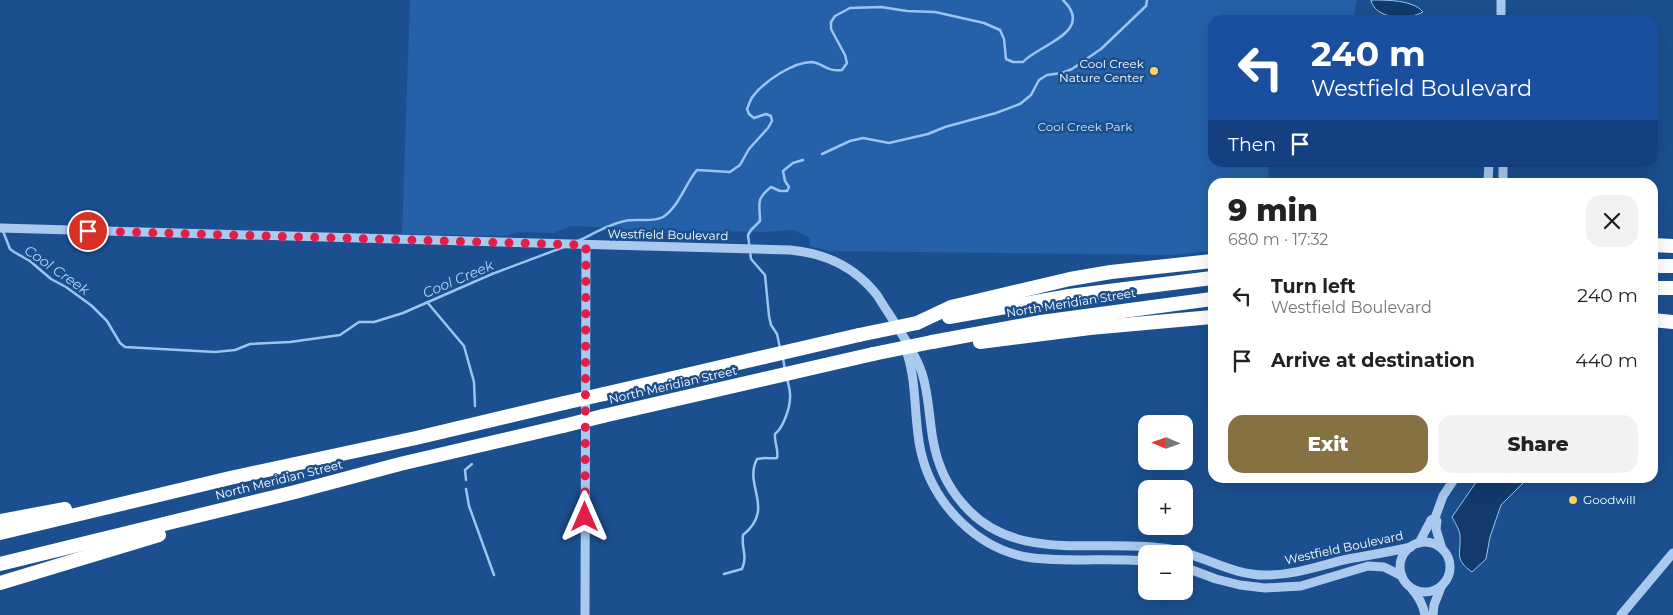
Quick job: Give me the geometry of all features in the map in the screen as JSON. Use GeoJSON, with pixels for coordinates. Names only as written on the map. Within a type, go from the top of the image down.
{"type":"FeatureCollection","features":[{"type":"Feature","properties":{"kind":"highway"},"geometry":{"type":"LineString","coordinates":[[1658,245],[1673,246]]}},
{"type":"Feature","properties":{"kind":"highway"},"geometry":{"type":"LineString","coordinates":[[917,323],[951,307],[1070,279],[1111,272],[1208,261]]}},
{"type":"Feature","properties":{"kind":"highway"},"geometry":{"type":"LineString","coordinates":[[1658,266],[1673,266]]}},
{"type":"Feature","properties":{"kind":"highway","name":"North Meridian Street"},"geometry":{"type":"LineString","coordinates":[[0,533],[230,478],[416,438],[859,335],[1068,296],[1208,278]]}},
{"type":"Feature","properties":{"kind":"highway"},"geometry":{"type":"LineString","coordinates":[[1658,288],[1673,288]]}},
{"type":"Feature","properties":{"kind":"highway","name":"North Meridian Street"},"geometry":{"type":"LineString","coordinates":[[0,564],[295,492],[400,464],[873,354],[1041,322],[1208,301]]}},
{"type":"Feature","properties":{"kind":"highway"},"geometry":{"type":"LineString","coordinates":[[1658,312],[1673,313]]}},
{"type":"Feature","properties":{"kind":"highway"},"geometry":{"type":"LineString","coordinates":[[932,342],[949,344],[967,343],[1090,328],[1208,317]]}},
{"type":"Feature","properties":{"kind":"highway"},"geometry":{"type":"LineString","coordinates":[[1658,321],[1673,322]]}},
{"type":"Feature","properties":{"kind":"highway"},"geometry":{"type":"LineString","coordinates":[[0,521],[230,478]]}},
{"type":"Feature","properties":{"kind":"highway"},"geometry":{"type":"LineString","coordinates":[[0,583],[184,529],[295,492]]}},
{"type":"Feature","properties":{"kind":"street"},"geometry":{"type":"LineString","coordinates":[[1501,15],[1502,0]]}},
{"type":"Feature","properties":{"kind":"street","name":"Westfield Boulevard"},"geometry":{"type":"LineString","coordinates":[[4,228],[756,249],[798,251],[818,255],[838,262],[852,270],[870,286],[916,358],[922,372],[933,440],[939,463],[949,485],[962,504],[977,518],[1006,535],[1019,541],[1041,544],[1170,549],[1232,569],[1266,576],[1303,571],[1348,559],[1415,545]]}},
{"type":"Feature","properties":{"kind":"street"},"geometry":{"type":"LineString","coordinates":[[582,245],[585,615]]}},
{"type":"Feature","properties":{"kind":"street","name":"Westfield Boulevard"},"geometry":{"type":"LineString","coordinates":[[890,316],[907,352],[912,376],[919,445],[923,464],[933,486],[946,506],[964,526],[984,540],[1010,552],[1031,557],[1138,561]]}},
{"type":"Feature","properties":{"kind":"street"},"geometry":{"type":"LineString","coordinates":[[1425,615],[1420,598],[1402,576],[1400,568],[1405,552],[1415,545],[1428,530],[1431,520],[1435,518],[1443,496],[1452,483]]}},
{"type":"Feature","properties":{"kind":"street"},"geometry":{"type":"LineString","coordinates":[[1435,518],[1437,521],[1437,534],[1442,549]]}},
{"type":"Feature","properties":{"kind":"street"},"geometry":{"type":"LineString","coordinates":[[1412,588],[1419,592],[1436,590],[1447,579],[1450,571],[1447,555],[1442,549],[1435,544],[1415,545]]}},
{"type":"Feature","properties":{"kind":"street"},"geometry":{"type":"LineString","coordinates":[[1621,615],[1673,553]]}},
{"type":"Feature","properties":{"kind":"street","name":"Westfield Boulevard"},"geometry":{"type":"LineString","coordinates":[[1193,570],[1240,585],[1265,588],[1301,586],[1368,566],[1384,567],[1402,576]]}},
{"type":"Feature","properties":{"kind":"street"},"geometry":{"type":"LineString","coordinates":[[1433,615],[1434,605],[1442,585]]}},
{"type":"Feature","properties":{"kind":"green space","name":"Cool Creek Park"},"geometry":{"type":"Polygon","coordinates":[[[410,0],[1357,0],[1354,15],[1208,15],[1208,167],[1269,167],[1268,178],[1208,178],[1208,251],[1174,255],[829,251],[810,246],[810,238],[794,230],[761,232],[726,231],[708,238],[645,235],[621,228],[571,226],[553,233],[520,232],[504,236],[402,234],[410,0]]]}},
{"type":"Feature","properties":{"kind":"shaded area"},"geometry":{"type":"Polygon","coordinates":[[[1371,0],[1392,1],[1413,5],[1423,12],[1417,15],[1386,15],[1374,7],[1371,0]]]}},
{"type":"Feature","properties":{"kind":"shaded area"},"geometry":{"type":"Polygon","coordinates":[[[1476,483],[1523,483],[1501,505],[1490,537],[1486,559],[1472,572],[1466,568],[1461,560],[1459,552],[1460,534],[1452,517],[1476,483]]]}},
{"type":"Feature","properties":{"kind":"waterway","name":"Cool Creek"},"geometry":{"type":"LineString","coordinates":[[578,241],[619,222],[659,219],[669,213],[697,170],[730,172],[740,165],[749,149],[772,121],[771,116],[766,114],[754,118],[749,114],[747,109],[759,90],[772,78],[796,65],[812,62],[828,69],[842,70],[847,63],[845,55],[831,29],[831,22],[835,16],[850,8],[881,7],[907,11],[935,12],[984,23],[1000,30],[1004,39],[1006,59],[1013,62],[1023,62],[1061,37],[1069,29],[1073,21],[1071,11],[1063,0]]}},
{"type":"Feature","properties":{"kind":"waterway"},"geometry":{"type":"LineString","coordinates":[[822,154],[850,141],[863,138],[889,143],[928,134],[1020,104],[1031,95],[1039,80],[1047,75],[1062,73],[1072,69],[1101,49],[1146,6],[1147,0]]}},
{"type":"Feature","properties":{"kind":"waterway"},"geometry":{"type":"LineString","coordinates":[[780,348],[777,334],[771,325],[769,316],[765,275],[751,259],[748,235],[760,221],[760,199],[771,187],[780,191],[787,191],[789,187],[785,181],[783,171],[793,163],[803,160]]}},
{"type":"Feature","properties":{"kind":"waterway","name":"Cool Creek"},"geometry":{"type":"LineString","coordinates":[[3,231],[10,249],[30,261],[51,279],[66,287],[92,306],[107,321],[120,343],[125,347],[215,352],[235,350],[250,344],[290,342],[340,335],[359,322],[374,322],[403,313],[492,274],[564,247]]}},
{"type":"Feature","properties":{"kind":"waterway"},"geometry":{"type":"LineString","coordinates":[[427,302],[464,346],[474,382],[475,406]]}},
{"type":"Feature","properties":{"kind":"waterway"},"geometry":{"type":"LineString","coordinates":[[783,358],[785,370]]}},
{"type":"Feature","properties":{"kind":"waterway"},"geometry":{"type":"LineString","coordinates":[[724,574],[742,569],[744,564],[743,535],[753,525],[757,516],[758,506],[754,469],[757,459],[777,458],[775,434],[783,423],[790,402],[787,378]]}},
{"type":"Feature","properties":{"kind":"waterway"},"geometry":{"type":"LineString","coordinates":[[466,480],[465,470],[472,464]]}},
{"type":"Feature","properties":{"kind":"waterway"},"geometry":{"type":"LineString","coordinates":[[466,489],[469,506],[494,575]]}},
{"type":"Feature","properties":{"kind":"place","name":"Cool Creek Nature Center"},"geometry":{"type":"Point","coordinates":[1154,71]}},
{"type":"Feature","properties":{"kind":"place","name":"Goodwill"},"geometry":{"type":"Point","coordinates":[1573,500]}},
{"type":"Feature","properties":{"kind":"route"},"geometry":{"type":"LineString","coordinates":[[88,231],[586,245],[585,517]]}}]}
